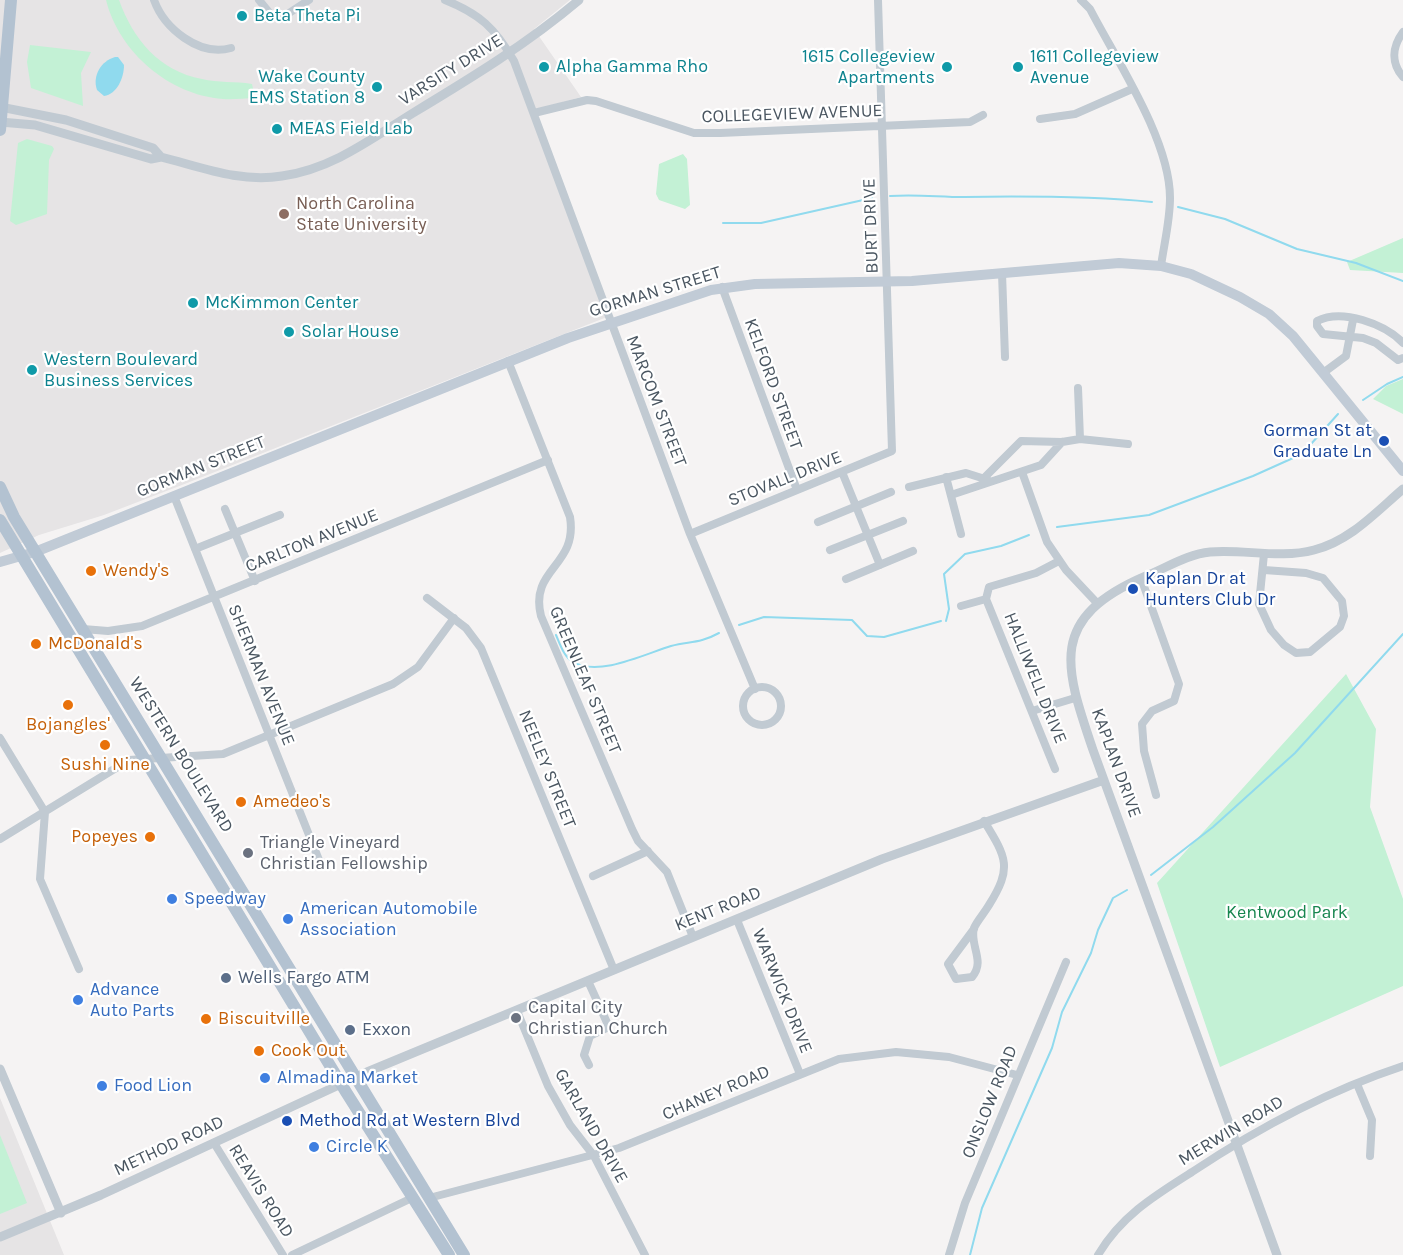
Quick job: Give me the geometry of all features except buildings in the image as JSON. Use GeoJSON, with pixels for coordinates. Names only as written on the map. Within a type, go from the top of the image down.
{"type":"FeatureCollection","features":[{"type":"Feature","properties":{"kind":"main road"},"geometry":{"type":"LineString","coordinates":[[0,130],[11,0]]}},
{"type":"Feature","properties":{"kind":"main road","name":"GORMAN STREET"},"geometry":{"type":"LineString","coordinates":[[0,562],[35,552],[611,322],[722,288],[755,284],[888,282],[1119,263],[1161,266],[1209,281],[1255,306],[1293,336],[1403,471]]}},
{"type":"Feature","properties":{"kind":"main road","name":"WESTERN BOULEVARD"},"geometry":{"type":"LineString","coordinates":[[0,487],[14,518],[162,758],[449,1255]]}},
{"type":"Feature","properties":{"kind":"main road","name":"WESTERN BOULEVARD"},"geometry":{"type":"LineString","coordinates":[[0,520],[144,759],[349,1081],[429,1198],[464,1255]]}},
{"type":"Feature","properties":{"kind":"main road","name":"GORMAN STREET"},"geometry":{"type":"LineString","coordinates":[[0,570],[21,557]]}},
{"type":"Feature","properties":{"kind":"street"},"geometry":{"type":"LineString","coordinates":[[154,0],[160,14],[181,35],[203,46],[231,48]]}},
{"type":"Feature","properties":{"kind":"street"},"geometry":{"type":"LineString","coordinates":[[259,0],[272,16],[280,19],[309,0]]}},
{"type":"Feature","properties":{"kind":"street","name":"MARCOM STREET"},"geometry":{"type":"LineString","coordinates":[[445,0],[466,4],[496,33],[510,54],[690,534],[755,688]]}},
{"type":"Feature","properties":{"kind":"street","name":"VARSITY DRIVE"},"geometry":{"type":"LineString","coordinates":[[0,122],[35,125],[151,159],[161,157],[244,178],[281,177],[312,170],[352,152],[510,54],[579,0]]}},
{"type":"Feature","properties":{"kind":"street","name":"BURT DRIVE"},"geometry":{"type":"LineString","coordinates":[[878,0],[892,451]]}},
{"type":"Feature","properties":{"kind":"street"},"geometry":{"type":"LineString","coordinates":[[1081,0],[1090,9]]}},
{"type":"Feature","properties":{"kind":"street"},"geometry":{"type":"LineString","coordinates":[[1087,0],[1157,140],[1167,174],[1170,205],[1161,266]]}},
{"type":"Feature","properties":{"kind":"street"},"geometry":{"type":"LineString","coordinates":[[1403,32],[1395,49],[1394,61],[1403,77]]}},
{"type":"Feature","properties":{"kind":"street"},"geometry":{"type":"LineString","coordinates":[[1040,119],[1075,114],[1132,89]]}},
{"type":"Feature","properties":{"kind":"street","name":"COLLEGEVIEW AVENUE"},"geometry":{"type":"LineString","coordinates":[[534,113],[587,100],[596,101],[694,133],[969,122],[983,115]]}},
{"type":"Feature","properties":{"kind":"street","name":"VARSITY DRIVE"},"geometry":{"type":"LineString","coordinates":[[1,107],[66,120],[153,148],[161,157]]}},
{"type":"Feature","properties":{"kind":"street"},"geometry":{"type":"LineString","coordinates":[[1002,273],[1005,357]]}},
{"type":"Feature","properties":{"kind":"street","name":"KELFORD STREET"},"geometry":{"type":"LineString","coordinates":[[722,288],[797,490]]}},
{"type":"Feature","properties":{"kind":"street"},"geometry":{"type":"LineString","coordinates":[[1403,343],[1388,331],[1369,322],[1340,316],[1325,317],[1317,321],[1317,326],[1323,334],[1350,336],[1376,343],[1398,360],[1403,358]]}},
{"type":"Feature","properties":{"kind":"street"},"geometry":{"type":"LineString","coordinates":[[1323,373],[1346,356],[1353,320]]}},
{"type":"Feature","properties":{"kind":"street","name":"GREENLEAF STREET"},"geometry":{"type":"LineString","coordinates":[[508,362],[570,517],[573,533],[568,549],[539,589],[537,602],[541,616],[632,829],[667,872],[693,938]]}},
{"type":"Feature","properties":{"kind":"street"},"geometry":{"type":"LineString","coordinates":[[1078,388],[1080,439]]}},
{"type":"Feature","properties":{"kind":"street"},"geometry":{"type":"LineString","coordinates":[[985,477],[1021,441],[1062,442],[1080,439],[1128,444]]}},
{"type":"Feature","properties":{"kind":"street"},"geometry":{"type":"LineString","coordinates":[[951,495],[1041,465],[1062,442]]}},
{"type":"Feature","properties":{"kind":"street","name":"STOVALL DRIVE"},"geometry":{"type":"LineString","coordinates":[[690,534],[892,451]]}},
{"type":"Feature","properties":{"kind":"street","name":"CARLTON AVENUE"},"geometry":{"type":"LineString","coordinates":[[82,629],[108,631],[142,626],[548,460]]}},
{"type":"Feature","properties":{"kind":"street"},"geometry":{"type":"LineString","coordinates":[[842,472],[880,565]]}},
{"type":"Feature","properties":{"kind":"street"},"geometry":{"type":"LineString","coordinates":[[1022,472],[1038,523],[1059,561],[1097,603]]}},
{"type":"Feature","properties":{"kind":"street"},"geometry":{"type":"LineString","coordinates":[[909,488],[966,473],[985,477],[991,483]]}},
{"type":"Feature","properties":{"kind":"street"},"geometry":{"type":"LineString","coordinates":[[946,477],[961,534]]}},
{"type":"Feature","properties":{"kind":"street","name":"KAPLAN DRIVE"},"geometry":{"type":"LineString","coordinates":[[1277,1255],[1075,698],[1069,670],[1071,650],[1079,627],[1097,603],[1112,592],[1203,553],[1298,553],[1337,542],[1403,489]]}},
{"type":"Feature","properties":{"kind":"street"},"geometry":{"type":"LineString","coordinates":[[818,522],[891,492]]}},
{"type":"Feature","properties":{"kind":"street","name":"SHERMAN AVENUE"},"geometry":{"type":"LineString","coordinates":[[174,496],[321,865]]}},
{"type":"Feature","properties":{"kind":"street"},"geometry":{"type":"LineString","coordinates":[[225,509],[255,581]]}},
{"type":"Feature","properties":{"kind":"street"},"geometry":{"type":"LineString","coordinates":[[195,549],[280,515]]}},
{"type":"Feature","properties":{"kind":"street"},"geometry":{"type":"LineString","coordinates":[[830,550],[903,521]]}},
{"type":"Feature","properties":{"kind":"street"},"geometry":{"type":"LineString","coordinates":[[846,579],[913,551]]}},
{"type":"Feature","properties":{"kind":"street"},"geometry":{"type":"LineString","coordinates":[[1264,554],[1264,570],[1259,598],[1261,610],[1271,630],[1288,648],[1300,654],[1310,652],[1340,627],[1344,616],[1342,601],[1323,579],[1306,573],[1264,570]]}},
{"type":"Feature","properties":{"kind":"street"},"geometry":{"type":"LineString","coordinates":[[961,606],[986,599],[989,587],[1036,573],[1059,561]]}},
{"type":"Feature","properties":{"kind":"street"},"geometry":{"type":"LineString","coordinates":[[1141,578],[1179,684],[1174,701],[1152,711],[1142,724],[1144,751],[1156,795]]}},
{"type":"Feature","properties":{"kind":"street","name":"NEELEY STREET"},"geometry":{"type":"LineString","coordinates":[[427,598],[470,632],[484,654],[614,970]]}},
{"type":"Feature","properties":{"kind":"street","name":"HALLIWELL DRIVE"},"geometry":{"type":"LineString","coordinates":[[986,599],[1055,769]]}},
{"type":"Feature","properties":{"kind":"street"},"geometry":{"type":"LineString","coordinates":[[0,838],[127,761],[223,754],[270,737],[407,676],[423,661],[454,618]]}},
{"type":"Feature","properties":{"kind":"street"},"geometry":{"type":"LineString","coordinates":[[755,688],[768,688],[780,697],[782,704],[779,717],[768,725],[754,724],[745,713],[745,698],[755,688]]}},
{"type":"Feature","properties":{"kind":"street"},"geometry":{"type":"LineString","coordinates":[[1032,711],[1075,698]]}},
{"type":"Feature","properties":{"kind":"street"},"geometry":{"type":"LineString","coordinates":[[0,738],[45,811],[40,879],[79,969]]}},
{"type":"Feature","properties":{"kind":"street","name":"KENT ROAD"},"geometry":{"type":"LineString","coordinates":[[349,1081],[882,859],[1104,780]]}},
{"type":"Feature","properties":{"kind":"street"},"geometry":{"type":"LineString","coordinates":[[974,929],[979,962],[977,971],[972,977],[956,979],[948,964],[974,929],[1004,876],[1005,861],[1000,845],[984,821]]}},
{"type":"Feature","properties":{"kind":"street"},"geometry":{"type":"LineString","coordinates":[[592,876],[648,851]]}},
{"type":"Feature","properties":{"kind":"street","name":"WARWICK DRIVE"},"geometry":{"type":"LineString","coordinates":[[737,920],[800,1074]]}},
{"type":"Feature","properties":{"kind":"street","name":"ONSLOW ROAD"},"geometry":{"type":"LineString","coordinates":[[949,1255],[965,1203],[1066,962]]}},
{"type":"Feature","properties":{"kind":"street"},"geometry":{"type":"LineString","coordinates":[[588,981],[609,1027],[590,1036],[585,1054],[589,1065]]}},
{"type":"Feature","properties":{"kind":"street","name":"GARLAND DRIVE"},"geometry":{"type":"LineString","coordinates":[[517,1011],[548,1086],[570,1125],[594,1155],[645,1255]]}},
{"type":"Feature","properties":{"kind":"street","name":"CHANEY ROAD"},"geometry":{"type":"LineString","coordinates":[[429,1198],[594,1155],[664,1131],[839,1059],[897,1052],[949,1056],[1017,1075]]}},
{"type":"Feature","properties":{"kind":"street","name":"MERWIN ROAD"},"geometry":{"type":"LineString","coordinates":[[1098,1255],[1113,1231],[1137,1207],[1236,1142],[1291,1111],[1403,1066]]}},
{"type":"Feature","properties":{"kind":"street"},"geometry":{"type":"LineString","coordinates":[[0,1069],[61,1213]]}},
{"type":"Feature","properties":{"kind":"street","name":"METHOD ROAD"},"geometry":{"type":"LineString","coordinates":[[0,1237],[61,1213],[349,1081]]}},
{"type":"Feature","properties":{"kind":"street"},"geometry":{"type":"LineString","coordinates":[[1357,1084],[1372,1120],[1371,1156]]}},
{"type":"Feature","properties":{"kind":"street","name":"REAVIS ROAD"},"geometry":{"type":"LineString","coordinates":[[214,1143],[283,1255]]}},
{"type":"Feature","properties":{"kind":"street"},"geometry":{"type":"LineString","coordinates":[[292,1255],[414,1197]]}},
{"type":"Feature","properties":{"kind":"shaded area","name":"North Carolina State University"},"geometry":{"type":"Polygon","coordinates":[[[0,0],[570,0],[534,29],[581,97],[530,111],[607,317],[104,515],[39,535],[0,553],[0,0]]]}},
{"type":"Feature","properties":{"kind":"shaded area"},"geometry":{"type":"Polygon","coordinates":[[[0,1098],[64,1255],[0,1255],[0,1098]]]}},
{"type":"Feature","properties":{"kind":"green space"},"geometry":{"type":"Polygon","coordinates":[[[106,0],[119,0],[140,40],[161,61],[173,69],[202,79],[252,84],[255,98],[227,99],[203,96],[166,80],[149,68],[122,37],[106,0]]]}},
{"type":"Feature","properties":{"kind":"green space"},"geometry":{"type":"Polygon","coordinates":[[[30,45],[91,52],[81,73],[83,106],[31,88],[27,62],[30,45]]]}},
{"type":"Feature","properties":{"kind":"green space"},"geometry":{"type":"Polygon","coordinates":[[[27,139],[52,146],[54,149],[49,160],[47,214],[16,225],[10,221],[18,143],[27,139]]]}},
{"type":"Feature","properties":{"kind":"green space"},"geometry":{"type":"Polygon","coordinates":[[[683,154],[687,159],[690,205],[685,209],[659,200],[656,194],[659,164],[683,154]]]}},
{"type":"Feature","properties":{"kind":"green space"},"geometry":{"type":"Polygon","coordinates":[[[1403,238],[1403,273],[1350,270],[1347,262],[1403,238]]]}},
{"type":"Feature","properties":{"kind":"green space"},"geometry":{"type":"Polygon","coordinates":[[[1403,379],[1403,414],[1373,399],[1386,386],[1403,379]]]}},
{"type":"Feature","properties":{"kind":"green space","name":"Kentwood Park"},"geometry":{"type":"Polygon","coordinates":[[[1346,674],[1376,729],[1370,807],[1403,899],[1403,986],[1220,1067],[1157,883],[1346,674]]]}},
{"type":"Feature","properties":{"kind":"green space"},"geometry":{"type":"Polygon","coordinates":[[[0,1135],[27,1203],[0,1214],[0,1135]]]}},
{"type":"Feature","properties":{"kind":"water"},"geometry":{"type":"Polygon","coordinates":[[[118,57],[124,65],[123,75],[116,89],[104,96],[97,90],[97,74],[106,62],[118,57]]]}},
{"type":"Feature","properties":{"kind":"waterway"},"geometry":{"type":"LineString","coordinates":[[890,196],[1058,197],[1152,202]]}},
{"type":"Feature","properties":{"kind":"waterway"},"geometry":{"type":"LineString","coordinates":[[723,223],[761,223],[872,198]]}},
{"type":"Feature","properties":{"kind":"waterway"},"geometry":{"type":"LineString","coordinates":[[1178,207],[1225,219],[1297,249],[1356,263],[1403,281]]}},
{"type":"Feature","properties":{"kind":"waterway"},"geometry":{"type":"LineString","coordinates":[[1363,400],[1387,384],[1403,377]]}},
{"type":"Feature","properties":{"kind":"waterway"},"geometry":{"type":"LineString","coordinates":[[1057,527],[1149,515],[1253,476],[1302,454],[1338,414]]}},
{"type":"Feature","properties":{"kind":"waterway"},"geometry":{"type":"LineString","coordinates":[[946,621],[949,609],[944,574],[965,554],[1001,546],[1029,535]]}},
{"type":"Feature","properties":{"kind":"waterway"},"geometry":{"type":"LineString","coordinates":[[739,625],[764,617],[852,620],[867,636],[884,637],[941,621]]}},
{"type":"Feature","properties":{"kind":"waterway"},"geometry":{"type":"LineString","coordinates":[[556,635],[570,660],[584,666],[596,667],[622,663],[671,646],[706,639],[719,633]]}},
{"type":"Feature","properties":{"kind":"waterway"},"geometry":{"type":"LineString","coordinates":[[1151,875],[1213,827],[1295,753],[1403,634]]}},
{"type":"Feature","properties":{"kind":"waterway"},"geometry":{"type":"LineString","coordinates":[[970,1255],[982,1208],[1052,1048],[1062,1012],[1091,953],[1098,930],[1113,898],[1127,890]]}},
{"type":"Feature","properties":{"kind":"place","name":"Beta Theta Pi"},"geometry":{"type":"Point","coordinates":[242,16]}},
{"type":"Feature","properties":{"kind":"place","name":"Alpha Gamma Rho"},"geometry":{"type":"Point","coordinates":[544,67]}},
{"type":"Feature","properties":{"kind":"place","name":"1615 Collegeview Apartments"},"geometry":{"type":"Point","coordinates":[947,67]}},
{"type":"Feature","properties":{"kind":"place","name":"1611 Collegeview Avenue"},"geometry":{"type":"Point","coordinates":[1018,67]}},
{"type":"Feature","properties":{"kind":"place","name":"Wake County EMS Station 8"},"geometry":{"type":"Point","coordinates":[377,87]}},
{"type":"Feature","properties":{"kind":"place","name":"MEAS Field Lab"},"geometry":{"type":"Point","coordinates":[277,129]}},
{"type":"Feature","properties":{"kind":"place","name":"North Carolina State University"},"geometry":{"type":"Point","coordinates":[284,214]}},
{"type":"Feature","properties":{"kind":"place","name":"McKimmon Center"},"geometry":{"type":"Point","coordinates":[193,303]}},
{"type":"Feature","properties":{"kind":"place","name":"Solar House"},"geometry":{"type":"Point","coordinates":[289,332]}},
{"type":"Feature","properties":{"kind":"place","name":"Western Boulevard Business Services"},"geometry":{"type":"Point","coordinates":[32,370]}},
{"type":"Feature","properties":{"kind":"place","name":"Gorman St at Graduate Ln"},"geometry":{"type":"Point","coordinates":[1384,441]}},
{"type":"Feature","properties":{"kind":"place","name":"Wendy's"},"geometry":{"type":"Point","coordinates":[91,571]}},
{"type":"Feature","properties":{"kind":"place","name":"Kaplan Dr at Hunters Club Dr"},"geometry":{"type":"Point","coordinates":[1133,589]}},
{"type":"Feature","properties":{"kind":"place","name":"McDonald's"},"geometry":{"type":"Point","coordinates":[36,644]}},
{"type":"Feature","properties":{"kind":"place","name":"Bojangles'"},"geometry":{"type":"Point","coordinates":[68,705]}},
{"type":"Feature","properties":{"kind":"place","name":"Sushi Nine"},"geometry":{"type":"Point","coordinates":[105,745]}},
{"type":"Feature","properties":{"kind":"place","name":"Amedeo's"},"geometry":{"type":"Point","coordinates":[241,802]}},
{"type":"Feature","properties":{"kind":"place","name":"Popeyes"},"geometry":{"type":"Point","coordinates":[150,837]}},
{"type":"Feature","properties":{"kind":"place","name":"Triangle Vineyard Christian Fellowship"},"geometry":{"type":"Point","coordinates":[248,853]}},
{"type":"Feature","properties":{"kind":"place","name":"Speedway"},"geometry":{"type":"Point","coordinates":[172,899]}},
{"type":"Feature","properties":{"kind":"place","name":"American Automobile Association"},"geometry":{"type":"Point","coordinates":[288,919]}},
{"type":"Feature","properties":{"kind":"place","name":"Wells Fargo ATM"},"geometry":{"type":"Point","coordinates":[226,978]}},
{"type":"Feature","properties":{"kind":"place","name":"Advance Auto Parts"},"geometry":{"type":"Point","coordinates":[78,1000]}},
{"type":"Feature","properties":{"kind":"place","name":"Capital City Christian Church"},"geometry":{"type":"Point","coordinates":[516,1018]}},
{"type":"Feature","properties":{"kind":"place","name":"Biscuitville"},"geometry":{"type":"Point","coordinates":[206,1019]}},
{"type":"Feature","properties":{"kind":"place","name":"Exxon"},"geometry":{"type":"Point","coordinates":[350,1030]}},
{"type":"Feature","properties":{"kind":"place","name":"Cook Out"},"geometry":{"type":"Point","coordinates":[259,1051]}},
{"type":"Feature","properties":{"kind":"place","name":"Almadina Market"},"geometry":{"type":"Point","coordinates":[265,1078]}},
{"type":"Feature","properties":{"kind":"place","name":"Food Lion"},"geometry":{"type":"Point","coordinates":[102,1086]}},
{"type":"Feature","properties":{"kind":"place","name":"Method Rd at Western Blvd"},"geometry":{"type":"Point","coordinates":[287,1121]}},
{"type":"Feature","properties":{"kind":"place","name":"Circle K"},"geometry":{"type":"Point","coordinates":[314,1147]}}]}
